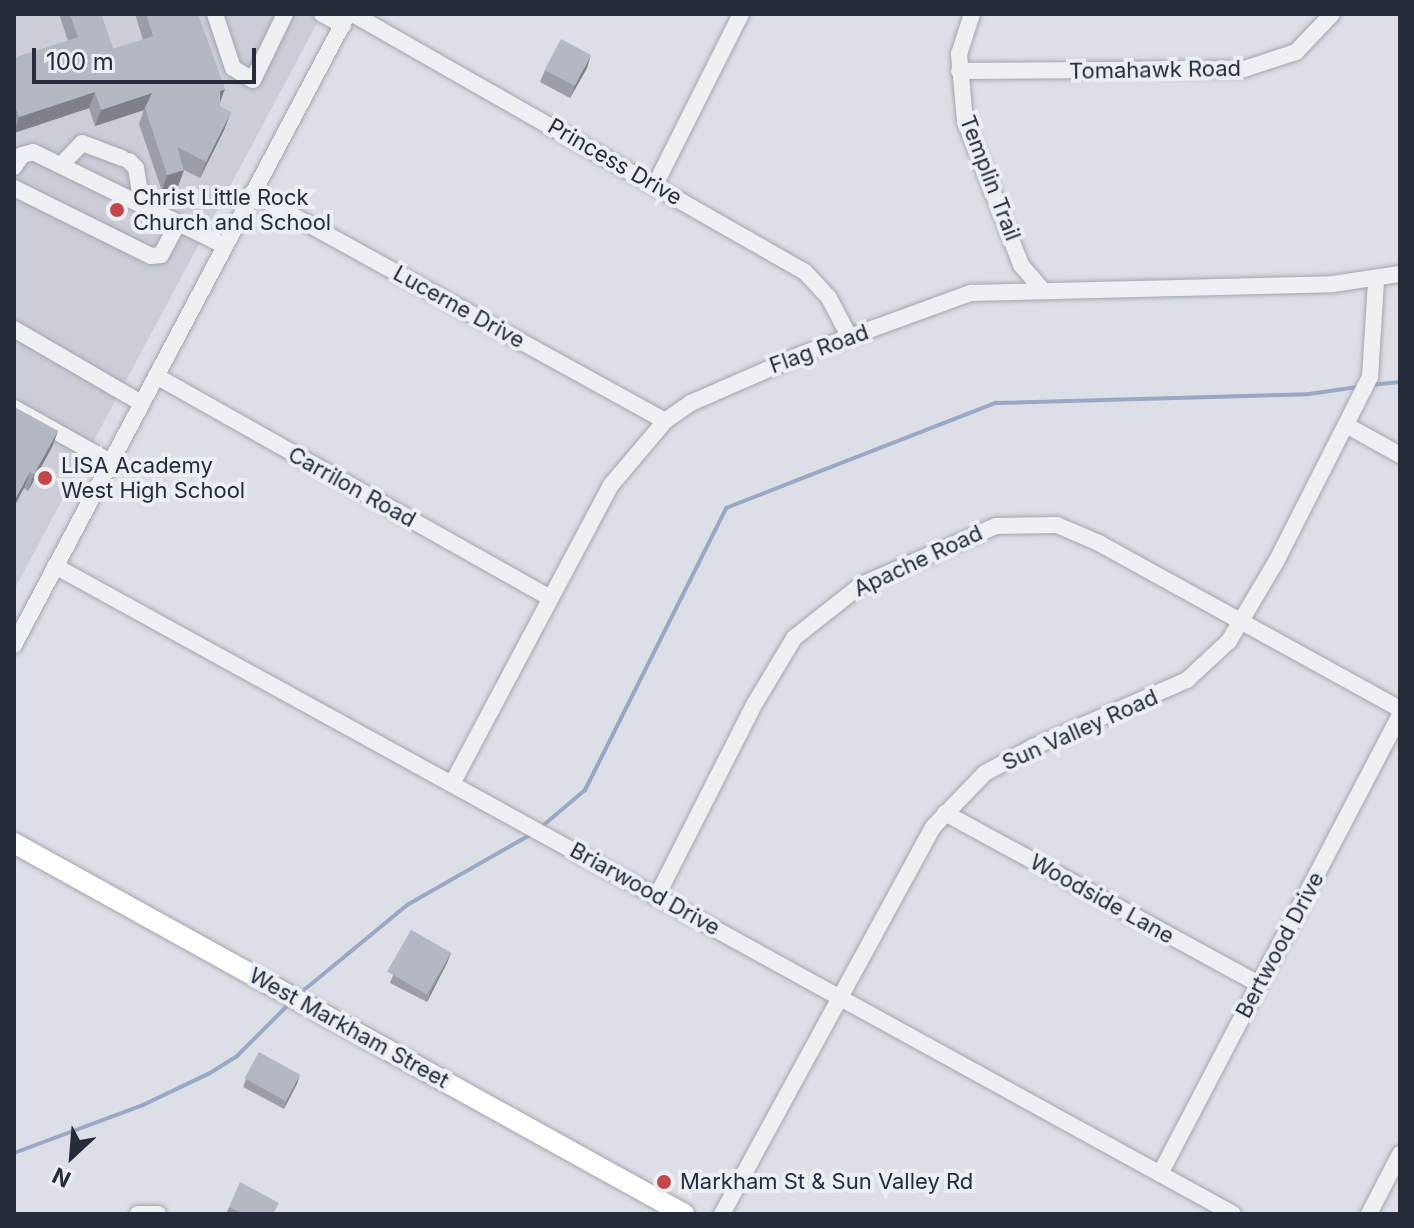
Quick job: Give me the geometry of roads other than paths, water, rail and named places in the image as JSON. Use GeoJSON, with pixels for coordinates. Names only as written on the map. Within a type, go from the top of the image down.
{"type":"FeatureCollection","features":[{"type":"Feature","properties":{"kind":"main road","name":"West Markham Street"},"geometry":{"type":"LineString","coordinates":[[14,843],[684,1214]]}},
{"type":"Feature","properties":{"kind":"street"},"geometry":{"type":"LineString","coordinates":[[215,14],[233,68],[253,80],[285,14]]}},
{"type":"Feature","properties":{"kind":"street","name":"Princess Drive"},"geometry":{"type":"LineString","coordinates":[[322,14],[348,18],[655,185],[805,272],[829,298],[850,338]]}},
{"type":"Feature","properties":{"kind":"street"},"geometry":{"type":"LineString","coordinates":[[655,185],[741,14]]}},
{"type":"Feature","properties":{"kind":"street","name":"Templin Trail"},"geometry":{"type":"LineString","coordinates":[[972,14],[962,37],[959,71],[971,135],[1021,265],[1041,288]]}},
{"type":"Feature","properties":{"kind":"street","name":"Tomahawk Road"},"geometry":{"type":"LineString","coordinates":[[959,71],[1244,69],[1296,52],[1332,14]]}},
{"type":"Feature","properties":{"kind":"street"},"geometry":{"type":"LineString","coordinates":[[14,645],[224,245],[348,18]]}},
{"type":"Feature","properties":{"kind":"street"},"geometry":{"type":"LineString","coordinates":[[61,165],[82,143],[126,159],[136,168],[142,205]]}},
{"type":"Feature","properties":{"kind":"street"},"geometry":{"type":"LineString","coordinates":[[14,167],[22,155],[33,152],[224,245]]}},
{"type":"Feature","properties":{"kind":"street"},"geometry":{"type":"LineString","coordinates":[[14,188],[151,256],[161,255],[178,223]]}},
{"type":"Feature","properties":{"kind":"street","name":"Lucerne Drive"},"geometry":{"type":"LineString","coordinates":[[252,193],[665,421]]}},
{"type":"Feature","properties":{"kind":"street","name":"Flag Road"},"geometry":{"type":"LineString","coordinates":[[452,784],[611,485],[665,421],[749,375],[945,299],[998,288],[1376,281],[1400,274]]}},
{"type":"Feature","properties":{"kind":"street","name":"Sun Valley Road"},"geometry":{"type":"LineString","coordinates":[[722,1214],[920,846],[945,813],[985,773],[1187,680],[1213,661],[1243,620],[1370,377],[1376,281]]}},
{"type":"Feature","properties":{"kind":"street"},"geometry":{"type":"LineString","coordinates":[[14,329],[141,403]]}},
{"type":"Feature","properties":{"kind":"street","name":"Carrilon Road"},"geometry":{"type":"LineString","coordinates":[[156,376],[549,597]]}},
{"type":"Feature","properties":{"kind":"street"},"geometry":{"type":"LineString","coordinates":[[14,408],[109,461]]}},
{"type":"Feature","properties":{"kind":"street"},"geometry":{"type":"LineString","coordinates":[[1346,425],[1400,455]]}},
{"type":"Feature","properties":{"kind":"street","name":"Apache Road"},"geometry":{"type":"LineString","coordinates":[[657,896],[755,703],[794,638],[837,599],[886,572],[996,526],[1036,522],[1099,543],[1400,709]]}},
{"type":"Feature","properties":{"kind":"street","name":"Briarwood Drive"},"geometry":{"type":"LineString","coordinates":[[55,566],[1233,1214]]}},
{"type":"Feature","properties":{"kind":"street"},"geometry":{"type":"LineString","coordinates":[[14,604],[31,612]]}},
{"type":"Feature","properties":{"kind":"street","name":"Bertwood Drive"},"geometry":{"type":"LineString","coordinates":[[1160,1174],[1400,715]]}},
{"type":"Feature","properties":{"kind":"street","name":"Woodside Lane"},"geometry":{"type":"LineString","coordinates":[[945,813],[1259,984]]}},
{"type":"Feature","properties":{"kind":"street"},"geometry":{"type":"LineString","coordinates":[[1369,1214],[1400,1154]]}},
{"type":"Feature","properties":{"kind":"street"},"geometry":{"type":"LineString","coordinates":[[138,1214],[158,1214]]}},
{"type":"Feature","properties":{"kind":"waterway"},"geometry":{"type":"LineString","coordinates":[[1371,385],[1400,382]]}},
{"type":"Feature","properties":{"kind":"waterway"},"geometry":{"type":"LineString","coordinates":[[540,828],[585,790],[726,508],[996,403],[1309,394],[1358,387]]}},
{"type":"Feature","properties":{"kind":"waterway"},"geometry":{"type":"LineString","coordinates":[[298,995],[407,905],[533,833]]}},
{"type":"Feature","properties":{"kind":"waterway"},"geometry":{"type":"LineString","coordinates":[[14,1153],[143,1105],[210,1073],[237,1056],[289,1004]]}},
{"type":"Feature","properties":{"kind":"place","name":"Christ Little Rock Church and School"},"geometry":{"type":"Point","coordinates":[117,210]}},
{"type":"Feature","properties":{"kind":"place","name":"LISA Academy West High School"},"geometry":{"type":"Point","coordinates":[45,478]}},
{"type":"Feature","properties":{"kind":"place","name":"Markham St & Sun Valley Rd"},"geometry":{"type":"Point","coordinates":[664,1182]}}]}
